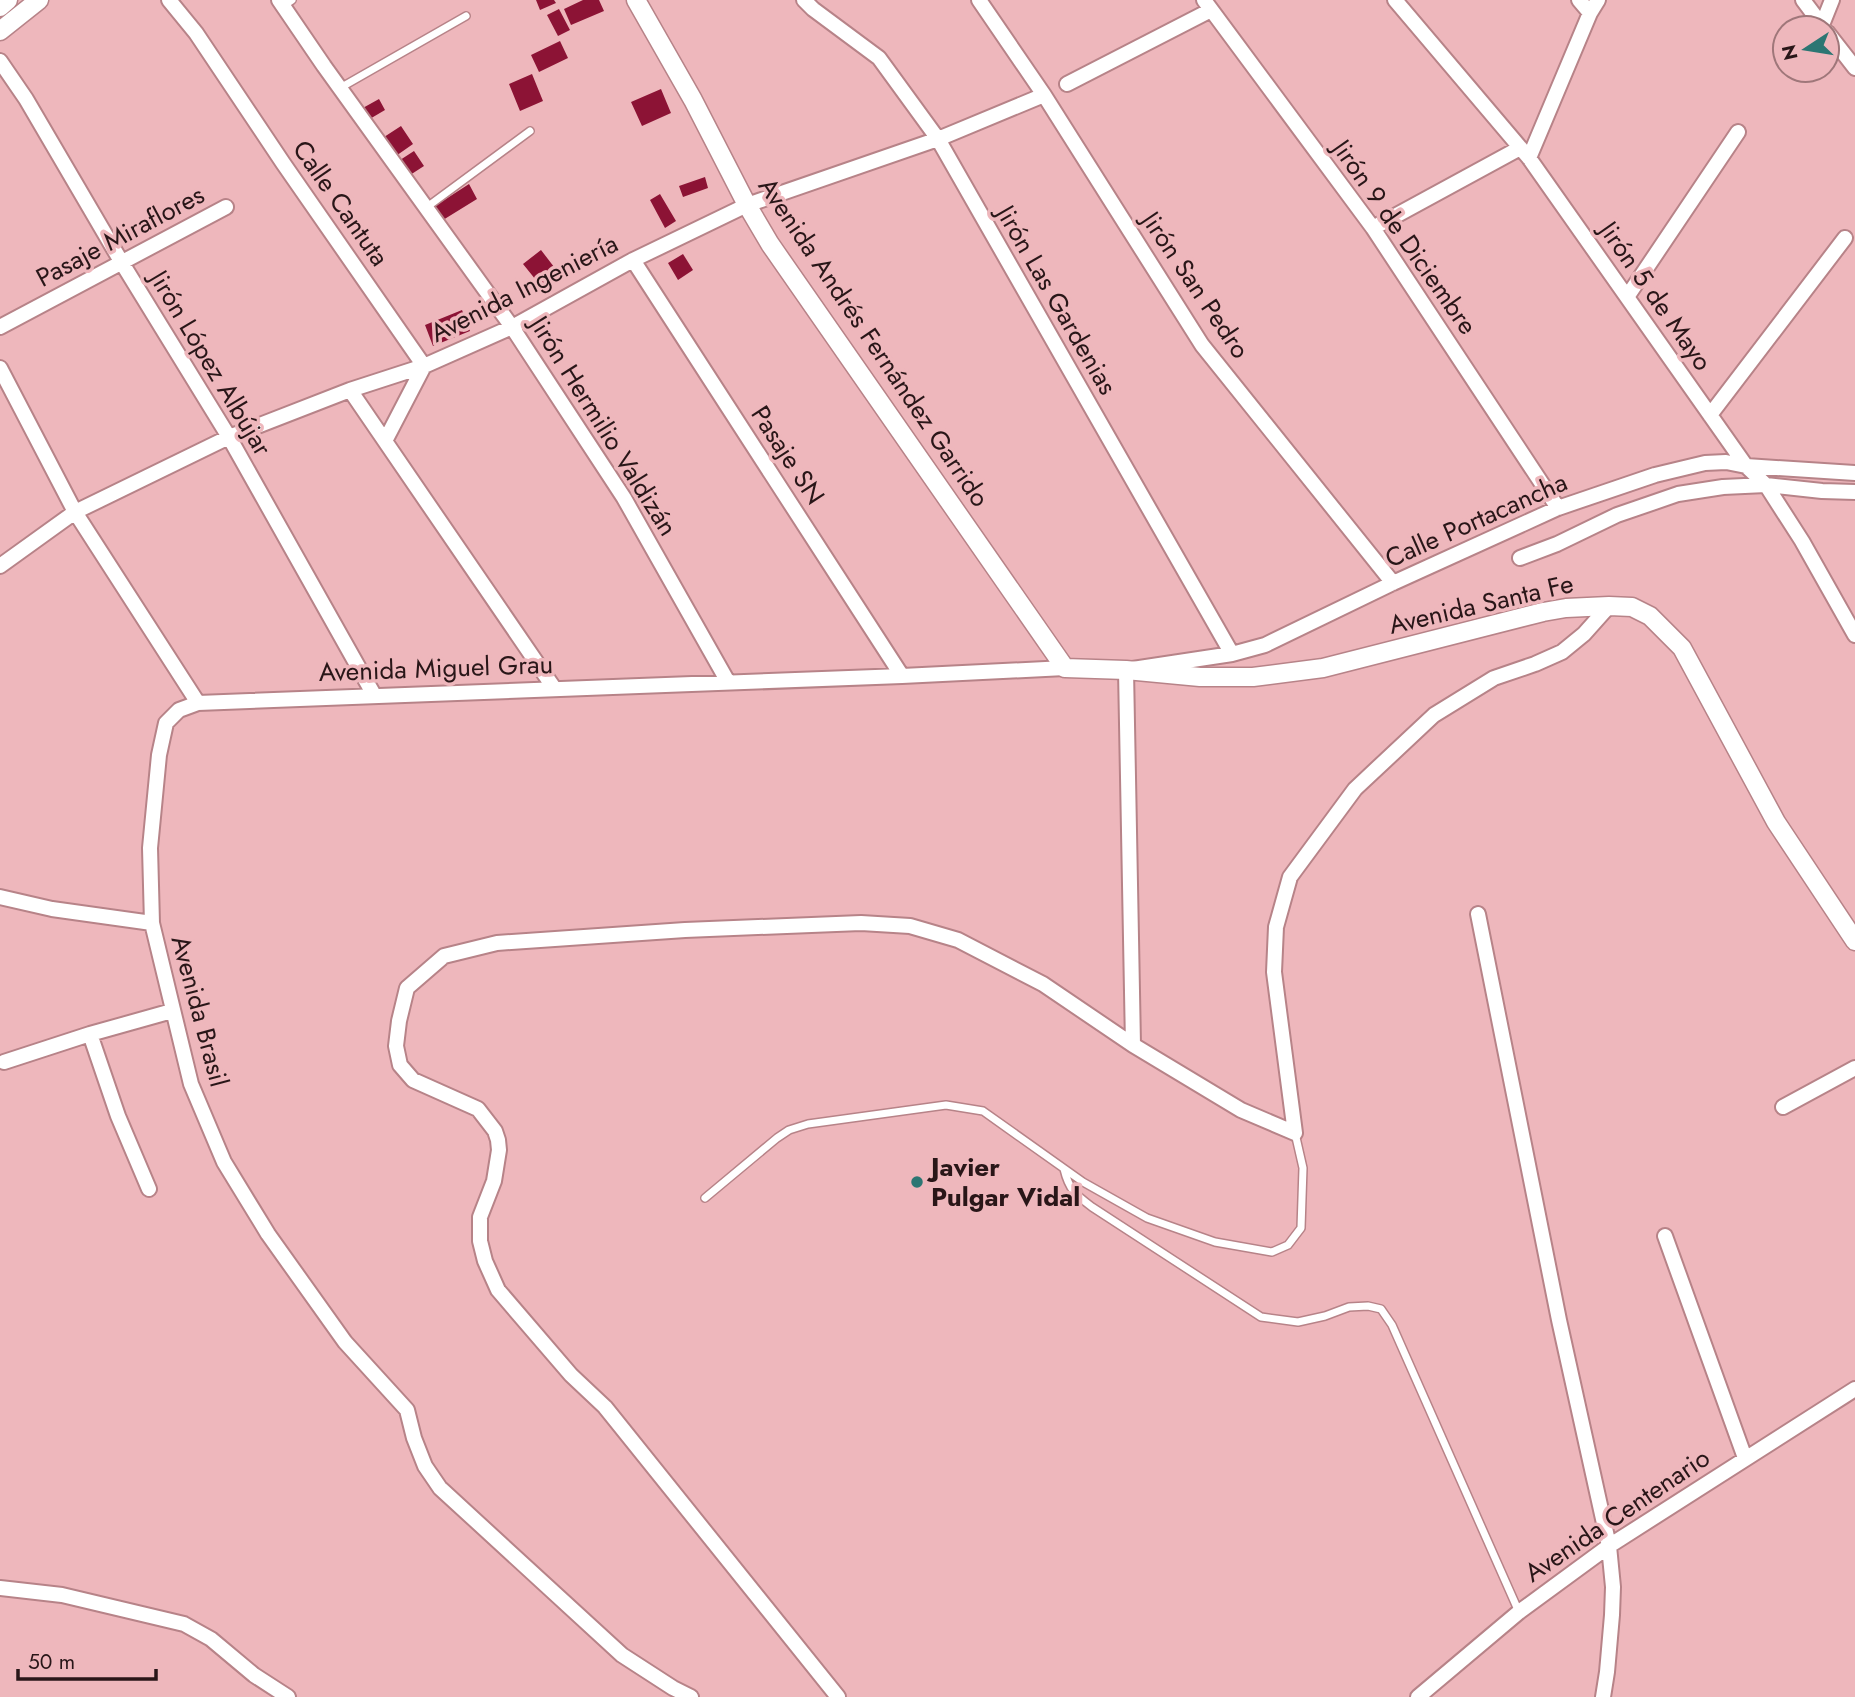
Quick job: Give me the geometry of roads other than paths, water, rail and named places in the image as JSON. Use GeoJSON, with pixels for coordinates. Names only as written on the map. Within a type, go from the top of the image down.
{"type":"FeatureCollection","features":[{"type":"Feature","properties":{"kind":"street"},"geometry":{"type":"LineString","coordinates":[[0,7],[8,0]]}},
{"type":"Feature","properties":{"kind":"street"},"geometry":{"type":"LineString","coordinates":[[0,32],[39,0]]}},
{"type":"Feature","properties":{"kind":"street","name":"Calle Cantuta"},"geometry":{"type":"LineString","coordinates":[[169,0],[196,33],[282,163],[424,366]]}},
{"type":"Feature","properties":{"kind":"street","name":"Avenida Andrés Fernández Garrido"},"geometry":{"type":"LineString","coordinates":[[636,0],[747,205],[778,256],[1065,668]]}},
{"type":"Feature","properties":{"kind":"street","name":"Jirón Las Gardenias"},"geometry":{"type":"LineString","coordinates":[[804,0],[878,58],[938,139],[1232,654]]}},
{"type":"Feature","properties":{"kind":"street","name":"Jirón San Pedro"},"geometry":{"type":"LineString","coordinates":[[979,0],[1044,95],[1202,345],[1393,583]]}},
{"type":"Feature","properties":{"kind":"street","name":"Jirón 5 de Mayo"},"geometry":{"type":"LineString","coordinates":[[1395,0],[1525,153],[1746,466],[1766,485],[1802,541],[1855,635]]}},
{"type":"Feature","properties":{"kind":"street"},"geometry":{"type":"LineString","coordinates":[[1373,228],[1525,153],[1594,6],[1579,0]]}},
{"type":"Feature","properties":{"kind":"street","name":"Jirón Hermilio Valdizán"},"geometry":{"type":"LineString","coordinates":[[285,2],[340,88],[512,327],[624,498],[728,682]]}},
{"type":"Feature","properties":{"kind":"street"},"geometry":{"type":"LineString","coordinates":[[1067,83],[1208,5]]}},
{"type":"Feature","properties":{"kind":"street","name":"Jirón 9 de Diciembre"},"geometry":{"type":"LineString","coordinates":[[1208,5],[1373,228],[1558,508]]}},
{"type":"Feature","properties":{"kind":"street"},"geometry":{"type":"LineString","coordinates":[[1841,50],[1855,68]]}},
{"type":"Feature","properties":{"kind":"street","name":"Jirón López Albújar"},"geometry":{"type":"LineString","coordinates":[[0,61],[26,99],[122,263],[229,437],[374,695]]}},
{"type":"Feature","properties":{"kind":"street","name":"Avenida Ingeniería"},"geometry":{"type":"LineString","coordinates":[[0,565],[75,512],[229,437],[350,390],[424,366],[512,327],[633,260],[747,205],[938,139],[1044,95]]}},
{"type":"Feature","properties":{"kind":"street"},"geometry":{"type":"LineString","coordinates":[[1628,297],[1738,132]]}},
{"type":"Feature","properties":{"kind":"street","name":"Pasaje Miraflores"},"geometry":{"type":"LineString","coordinates":[[0,327],[226,207]]}},
{"type":"Feature","properties":{"kind":"street"},"geometry":{"type":"LineString","coordinates":[[1710,415],[1845,238]]}},
{"type":"Feature","properties":{"kind":"street","name":"Pasaje SN"},"geometry":{"type":"LineString","coordinates":[[633,260],[902,676]]}},
{"type":"Feature","properties":{"kind":"street"},"geometry":{"type":"LineString","coordinates":[[385,441],[424,366]]}},
{"type":"Feature","properties":{"kind":"street"},"geometry":{"type":"LineString","coordinates":[[0,368],[75,512],[198,702]]}},
{"type":"Feature","properties":{"kind":"street"},"geometry":{"type":"LineString","coordinates":[[350,390],[554,688]]}},
{"type":"Feature","properties":{"kind":"street","name":"Calle Portacancha"},"geometry":{"type":"LineString","coordinates":[[1126,670],[1232,654],[1265,645],[1558,508],[1655,475],[1705,463],[1726,462],[1746,466],[1855,473]]}},
{"type":"Feature","properties":{"kind":"street"},"geometry":{"type":"LineString","coordinates":[[1520,558],[1557,544],[1617,514],[1678,494],[1723,487],[1766,485],[1855,492]]}},
{"type":"Feature","properties":{"kind":"street"},"geometry":{"type":"LineString","coordinates":[[1295,1133],[1274,972],[1276,928],[1290,877],[1355,789],[1434,715],[1493,678],[1562,652],[1584,634],[1609,606]]}},
{"type":"Feature","properties":{"kind":"street","name":"Avenida Santa Fe"},"geometry":{"type":"LineString","coordinates":[[1065,668],[1200,677],[1253,677],[1323,668],[1543,612],[1566,608],[1632,607],[1650,616],[1682,648],[1776,822],[1855,941]]}},
{"type":"Feature","properties":{"kind":"street","name":"Avenida Miguel Grau"},"geometry":{"type":"LineString","coordinates":[[198,702],[1065,668]]}},
{"type":"Feature","properties":{"kind":"street"},"geometry":{"type":"LineString","coordinates":[[1126,670],[1133,1045]]}},
{"type":"Feature","properties":{"kind":"street","name":"Avenida Brasil"},"geometry":{"type":"LineString","coordinates":[[198,702],[180,710],[166,723],[159,755],[150,848],[152,923],[191,1084],[224,1162],[268,1234],[345,1342],[407,1410],[425,1466],[440,1488],[622,1655],[691,1697]]}},
{"type":"Feature","properties":{"kind":"street"},"geometry":{"type":"LineString","coordinates":[[0,897],[52,909],[152,923]]}},
{"type":"Feature","properties":{"kind":"street"},"geometry":{"type":"LineString","coordinates":[[1478,914],[1559,1320],[1609,1546],[1613,1587],[1612,1615],[1603,1697]]}},
{"type":"Feature","properties":{"kind":"street"},"geometry":{"type":"LineString","coordinates":[[838,1697],[605,1407],[571,1375],[498,1290],[485,1261],[480,1241],[480,1217],[494,1181],[498,1140],[495,1131],[478,1109],[413,1080],[400,1065],[396,1046],[407,988],[444,956],[497,943],[685,930],[861,923],[910,926],[958,940],[1043,984],[1133,1045],[1241,1110],[1295,1133]]}},
{"type":"Feature","properties":{"kind":"street"},"geometry":{"type":"LineString","coordinates":[[4,1062],[172,1011]]}},
{"type":"Feature","properties":{"kind":"street"},"geometry":{"type":"LineString","coordinates":[[90,1034],[118,1116],[149,1189]]}},
{"type":"Feature","properties":{"kind":"street"},"geometry":{"type":"LineString","coordinates":[[1783,1107],[1855,1068]]}},
{"type":"Feature","properties":{"kind":"street"},"geometry":{"type":"LineString","coordinates":[[1665,1236],[1745,1458]]}},
{"type":"Feature","properties":{"kind":"street","name":"Avenida Centenario"},"geometry":{"type":"LineString","coordinates":[[1418,1697],[1520,1612],[1609,1546],[1855,1389]]}},
{"type":"Feature","properties":{"kind":"street"},"geometry":{"type":"LineString","coordinates":[[0,1588],[62,1595],[184,1624],[211,1639],[254,1675],[288,1697]]}},
{"type":"Feature","properties":{"kind":"lane"},"geometry":{"type":"LineString","coordinates":[[340,88],[466,16]]}},
{"type":"Feature","properties":{"kind":"lane"},"geometry":{"type":"LineString","coordinates":[[427,207],[530,131]]}},
{"type":"Feature","properties":{"kind":"lane"},"geometry":{"type":"LineString","coordinates":[[705,1198],[789,1130],[808,1124],[946,1105],[983,1111],[1063,1169],[1147,1218],[1215,1242],[1272,1252],[1288,1245],[1301,1228],[1303,1168],[1295,1133]]}},
{"type":"Feature","properties":{"kind":"lane"},"geometry":{"type":"LineString","coordinates":[[1063,1169],[1073,1193],[1261,1317],[1297,1322],[1349,1307],[1368,1306],[1381,1309],[1392,1325],[1520,1612]]}},
{"type":"Feature","properties":{"kind":"place","name":"Javier Pulgar Vidal"},"geometry":{"type":"Point","coordinates":[917,1182]}}]}
